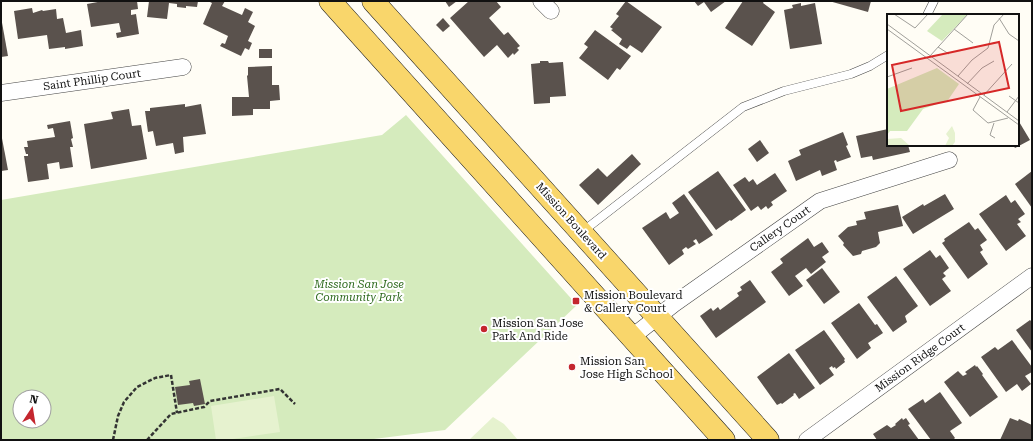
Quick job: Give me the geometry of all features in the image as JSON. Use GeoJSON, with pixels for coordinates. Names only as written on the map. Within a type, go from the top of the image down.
{"type":"FeatureCollection","features":[{"type":"Feature","properties":{"kind":"main road"},"geometry":{"type":"LineString","coordinates":[[330,1],[724,440]]}},
{"type":"Feature","properties":{"kind":"main road","name":"Mission Boulevard"},"geometry":{"type":"LineString","coordinates":[[374,1],[768,440]]}},
{"type":"Feature","properties":{"kind":"main road"},"geometry":{"type":"LineString","coordinates":[[481,121],[494,142],[497,158],[494,169],[487,176]]}},
{"type":"Feature","properties":{"kind":"main road"},"geometry":{"type":"LineString","coordinates":[[487,176],[498,174],[512,177],[519,182],[544,209],[601,255]]}},
{"type":"Feature","properties":{"kind":"street","name":"Saint Phillip Court"},"geometry":{"type":"LineString","coordinates":[[1,93],[183,67]]}},
{"type":"Feature","properties":{"kind":"street","name":"Callery Court"},"geometry":{"type":"LineString","coordinates":[[632,337],[657,316],[820,201],[949,160]]}},
{"type":"Feature","properties":{"kind":"street","name":"Mission Ridge Court"},"geometry":{"type":"LineString","coordinates":[[808,440],[1032,276]]}},
{"type":"Feature","properties":{"kind":"lane"},"geometry":{"type":"LineString","coordinates":[[928,14],[934,1]]}},
{"type":"Feature","properties":{"kind":"lane"},"geometry":{"type":"LineString","coordinates":[[581,232],[742,107],[784,91],[851,74],[870,66],[887,56]]}},
{"type":"Feature","properties":{"kind":"path"},"geometry":{"type":"LineString","coordinates":[[113,440],[118,416],[124,402],[137,387],[155,378],[171,375],[177,413]]}},
{"type":"Feature","properties":{"kind":"path"},"geometry":{"type":"LineString","coordinates":[[147,440],[171,414],[204,407],[210,401],[280,389],[295,404]]}},
{"type":"Feature","properties":{"kind":"green space","name":"Mission San Jose Community Park"},"geometry":{"type":"Polygon","coordinates":[[[406,115],[577,305],[445,430],[366,440],[1,440],[1,200],[382,135],[406,115]]]}},
{"type":"Feature","properties":{"kind":"green space"},"geometry":{"type":"Polygon","coordinates":[[[274,396],[280,432],[226,440],[216,440],[211,406],[274,396]]]}},
{"type":"Feature","properties":{"kind":"green space"},"geometry":{"type":"Polygon","coordinates":[[[493,417],[504,424],[518,440],[469,440],[493,417]]]}},
{"type":"Feature","properties":{"kind":"building"},"geometry":{"type":"Polygon","coordinates":[[[103,1],[137,1],[138,9],[131,10],[131,15],[136,14],[139,34],[117,38],[116,33],[121,32],[119,23],[91,27],[87,4],[103,1]]]}},
{"type":"Feature","properties":{"kind":"building"},"geometry":{"type":"Polygon","coordinates":[[[149,1],[198,1],[197,7],[186,6],[186,8],[177,7],[177,4],[169,3],[167,19],[147,17],[149,1]]]}},
{"type":"Feature","properties":{"kind":"building"},"geometry":{"type":"Polygon","coordinates":[[[208,1],[225,1],[222,6],[242,15],[245,8],[253,12],[248,22],[255,26],[248,41],[252,43],[249,50],[245,48],[241,56],[220,46],[222,43],[225,44],[228,36],[203,24],[212,3],[208,1]]]}},
{"type":"Feature","properties":{"kind":"building"},"geometry":{"type":"Polygon","coordinates":[[[445,1],[457,1],[449,7],[445,1]]]}},
{"type":"Feature","properties":{"kind":"building"},"geometry":{"type":"Polygon","coordinates":[[[469,1],[496,1],[501,7],[489,18],[504,35],[508,32],[520,46],[517,48],[519,50],[514,55],[513,53],[508,58],[497,45],[484,57],[450,18],[469,1]]]}},
{"type":"Feature","properties":{"kind":"building"},"geometry":{"type":"Polygon","coordinates":[[[626,1],[662,27],[642,53],[630,45],[627,49],[619,44],[622,39],[611,30],[613,29],[610,27],[619,16],[616,14],[626,1]]]}},
{"type":"Feature","properties":{"kind":"building"},"geometry":{"type":"Polygon","coordinates":[[[694,1],[726,1],[711,12],[704,2],[698,6],[694,1]]]}},
{"type":"Feature","properties":{"kind":"building"},"geometry":{"type":"Polygon","coordinates":[[[743,1],[764,1],[763,3],[775,12],[752,46],[725,28],[743,1]]]}},
{"type":"Feature","properties":{"kind":"building"},"geometry":{"type":"Polygon","coordinates":[[[829,1],[871,1],[868,12],[829,1]]]}},
{"type":"Feature","properties":{"kind":"building"},"geometry":{"type":"Polygon","coordinates":[[[801,3],[801,6],[815,3],[822,44],[790,49],[784,10],[793,8],[792,5],[801,3]]]}},
{"type":"Feature","properties":{"kind":"building"},"geometry":{"type":"Polygon","coordinates":[[[32,8],[33,13],[42,10],[56,9],[57,19],[63,18],[66,33],[81,30],[83,46],[65,49],[65,47],[49,49],[47,35],[18,39],[14,11],[32,8]]]}},
{"type":"Feature","properties":{"kind":"building"},"geometry":{"type":"Polygon","coordinates":[[[1,17],[8,56],[1,57],[1,17]]]}},
{"type":"Feature","properties":{"kind":"building"},"geometry":{"type":"Polygon","coordinates":[[[443,18],[450,26],[443,32],[436,25],[443,18]]]}},
{"type":"Feature","properties":{"kind":"building"},"geometry":{"type":"Polygon","coordinates":[[[595,30],[631,56],[620,70],[617,68],[608,80],[579,58],[588,47],[584,44],[595,30]]]}},
{"type":"Feature","properties":{"kind":"building"},"geometry":{"type":"Polygon","coordinates":[[[259,49],[272,49],[272,58],[259,58],[259,49]]]}},
{"type":"Feature","properties":{"kind":"building"},"geometry":{"type":"Polygon","coordinates":[[[540,61],[548,61],[549,63],[563,62],[566,96],[550,97],[550,103],[534,104],[531,64],[540,63],[540,61]]]}},
{"type":"Feature","properties":{"kind":"building"},"geometry":{"type":"Polygon","coordinates":[[[272,66],[272,85],[279,85],[280,100],[270,101],[270,109],[253,109],[253,115],[232,116],[232,97],[249,97],[247,76],[248,67],[272,66]]]}},
{"type":"Feature","properties":{"kind":"building"},"geometry":{"type":"Polygon","coordinates":[[[185,104],[185,107],[201,104],[206,134],[183,137],[184,152],[175,154],[173,143],[156,146],[153,131],[148,132],[145,111],[150,111],[150,108],[185,104]]]}},
{"type":"Feature","properties":{"kind":"building"},"geometry":{"type":"Polygon","coordinates":[[[129,109],[132,126],[141,125],[147,159],[91,169],[84,124],[113,119],[111,112],[129,109]]]}},
{"type":"Feature","properties":{"kind":"building"},"geometry":{"type":"Polygon","coordinates":[[[70,121],[73,138],[71,139],[73,147],[70,147],[73,167],[60,169],[59,162],[47,164],[49,179],[28,182],[24,156],[28,156],[24,147],[28,147],[27,141],[55,137],[53,128],[48,129],[47,125],[70,121]]]}},
{"type":"Feature","properties":{"kind":"building"},"geometry":{"type":"Polygon","coordinates":[[[1019,122],[1030,140],[1019,146],[1019,122]]]}},
{"type":"Feature","properties":{"kind":"building"},"geometry":{"type":"Polygon","coordinates":[[[887,129],[887,146],[908,146],[910,152],[873,160],[872,156],[861,158],[856,136],[887,129]]]}},
{"type":"Feature","properties":{"kind":"building"},"geometry":{"type":"Polygon","coordinates":[[[843,132],[848,145],[846,146],[851,157],[837,162],[836,160],[834,161],[837,170],[822,176],[820,170],[796,181],[788,161],[801,155],[799,150],[843,132]]]}},
{"type":"Feature","properties":{"kind":"building"},"geometry":{"type":"Polygon","coordinates":[[[1,133],[8,170],[1,171],[1,133]]]}},
{"type":"Feature","properties":{"kind":"building"},"geometry":{"type":"Polygon","coordinates":[[[760,140],[769,153],[757,162],[748,149],[760,140]]]}},
{"type":"Feature","properties":{"kind":"building"},"geometry":{"type":"Polygon","coordinates":[[[632,154],[641,164],[598,205],[579,185],[598,168],[607,177],[632,154]]]}},
{"type":"Feature","properties":{"kind":"building"},"geometry":{"type":"Polygon","coordinates":[[[718,171],[746,210],[716,230],[688,192],[718,171]]]}},
{"type":"Feature","properties":{"kind":"building"},"geometry":{"type":"Polygon","coordinates":[[[1032,171],[1032,208],[1015,184],[1032,171]]]}},
{"type":"Feature","properties":{"kind":"building"},"geometry":{"type":"Polygon","coordinates":[[[775,173],[787,191],[771,202],[773,205],[768,209],[766,206],[761,210],[758,206],[751,211],[733,185],[745,177],[749,182],[753,179],[757,185],[775,173]]]}},
{"type":"Feature","properties":{"kind":"building"},"geometry":{"type":"Polygon","coordinates":[[[684,194],[713,235],[699,244],[696,239],[693,241],[696,244],[688,249],[686,247],[682,250],[684,254],[669,265],[642,228],[666,212],[670,219],[679,213],[672,203],[684,194]]]}},
{"type":"Feature","properties":{"kind":"building"},"geometry":{"type":"Polygon","coordinates":[[[945,194],[954,209],[913,234],[902,217],[923,204],[924,206],[945,194]]]}},
{"type":"Feature","properties":{"kind":"building"},"geometry":{"type":"Polygon","coordinates":[[[1006,195],[1011,203],[1015,200],[1025,214],[1018,219],[1021,222],[1017,224],[1026,236],[1006,251],[979,214],[1006,195]]]}},
{"type":"Feature","properties":{"kind":"building"},"geometry":{"type":"Polygon","coordinates":[[[898,205],[903,226],[878,232],[880,243],[876,247],[862,251],[861,254],[853,256],[843,245],[844,243],[838,236],[848,227],[857,225],[856,221],[866,219],[864,212],[898,205]]]}},
{"type":"Feature","properties":{"kind":"building"},"geometry":{"type":"Polygon","coordinates":[[[969,222],[975,230],[978,228],[987,240],[980,245],[983,250],[980,252],[988,264],[968,279],[942,243],[945,241],[944,239],[969,222]]]}},
{"type":"Feature","properties":{"kind":"building"},"geometry":{"type":"Polygon","coordinates":[[[808,238],[814,247],[822,242],[829,252],[822,257],[826,262],[811,274],[806,268],[795,276],[803,286],[789,296],[771,272],[783,263],[780,259],[808,238]]]}},
{"type":"Feature","properties":{"kind":"building"},"geometry":{"type":"Polygon","coordinates":[[[930,250],[936,258],[940,255],[949,268],[943,273],[946,276],[942,279],[951,291],[930,306],[903,269],[930,250]]]}},
{"type":"Feature","properties":{"kind":"building"},"geometry":{"type":"Polygon","coordinates":[[[822,268],[840,292],[824,304],[806,280],[822,268]]]}},
{"type":"Feature","properties":{"kind":"building"},"geometry":{"type":"Polygon","coordinates":[[[896,276],[918,306],[905,316],[907,322],[893,332],[867,297],[896,276]]]}},
{"type":"Feature","properties":{"kind":"building"},"geometry":{"type":"Polygon","coordinates":[[[750,280],[766,302],[716,338],[700,316],[711,308],[713,311],[718,307],[720,310],[739,296],[737,293],[742,290],[740,287],[750,280]]]}},
{"type":"Feature","properties":{"kind":"building"},"geometry":{"type":"Polygon","coordinates":[[[859,303],[875,325],[877,324],[883,333],[868,343],[871,348],[857,359],[831,323],[859,303]]]}},
{"type":"Feature","properties":{"kind":"building"},"geometry":{"type":"Polygon","coordinates":[[[1030,320],[1032,322],[1032,352],[1016,330],[1030,320]]]}},
{"type":"Feature","properties":{"kind":"building"},"geometry":{"type":"Polygon","coordinates":[[[824,330],[845,359],[845,362],[836,369],[832,366],[829,368],[834,375],[820,385],[795,350],[824,330]]]}},
{"type":"Feature","properties":{"kind":"building"},"geometry":{"type":"Polygon","coordinates":[[[1012,340],[1032,367],[1032,372],[1025,376],[1031,384],[1022,391],[1017,384],[1006,392],[981,357],[995,347],[998,350],[1012,340]]]}},
{"type":"Feature","properties":{"kind":"building"},"geometry":{"type":"Polygon","coordinates":[[[789,353],[815,388],[799,399],[795,393],[782,404],[777,405],[757,377],[789,353]]]}},
{"type":"Feature","properties":{"kind":"building"},"geometry":{"type":"Polygon","coordinates":[[[975,365],[983,374],[982,375],[998,397],[970,417],[944,382],[958,371],[963,376],[967,374],[965,372],[975,365]]]}},
{"type":"Feature","properties":{"kind":"building"},"geometry":{"type":"Polygon","coordinates":[[[200,379],[205,404],[194,406],[193,403],[178,405],[175,387],[190,385],[189,381],[200,379]]]}},
{"type":"Feature","properties":{"kind":"building"},"geometry":{"type":"Polygon","coordinates":[[[940,392],[962,423],[950,431],[955,438],[953,440],[931,440],[908,409],[923,399],[925,403],[940,392]]]}},
{"type":"Feature","properties":{"kind":"building"},"geometry":{"type":"Polygon","coordinates":[[[902,418],[903,420],[906,418],[910,424],[908,425],[919,440],[877,440],[873,434],[887,425],[891,428],[902,418]]]}},
{"type":"Feature","properties":{"kind":"building"},"geometry":{"type":"Polygon","coordinates":[[[1010,418],[1018,421],[1019,419],[1032,425],[1032,440],[1000,440],[1010,418]]]}},
{"type":"Feature","properties":{"kind":"place","name":"Mission Boulevard & Callery Court"},"geometry":{"type":"Point","coordinates":[576,301]}},
{"type":"Feature","properties":{"kind":"place","name":"Mission San Jose Park And Ride"},"geometry":{"type":"Point","coordinates":[484,329]}},
{"type":"Feature","properties":{"kind":"place","name":"Mission San Jose High School"},"geometry":{"type":"Point","coordinates":[572,367]}}]}
